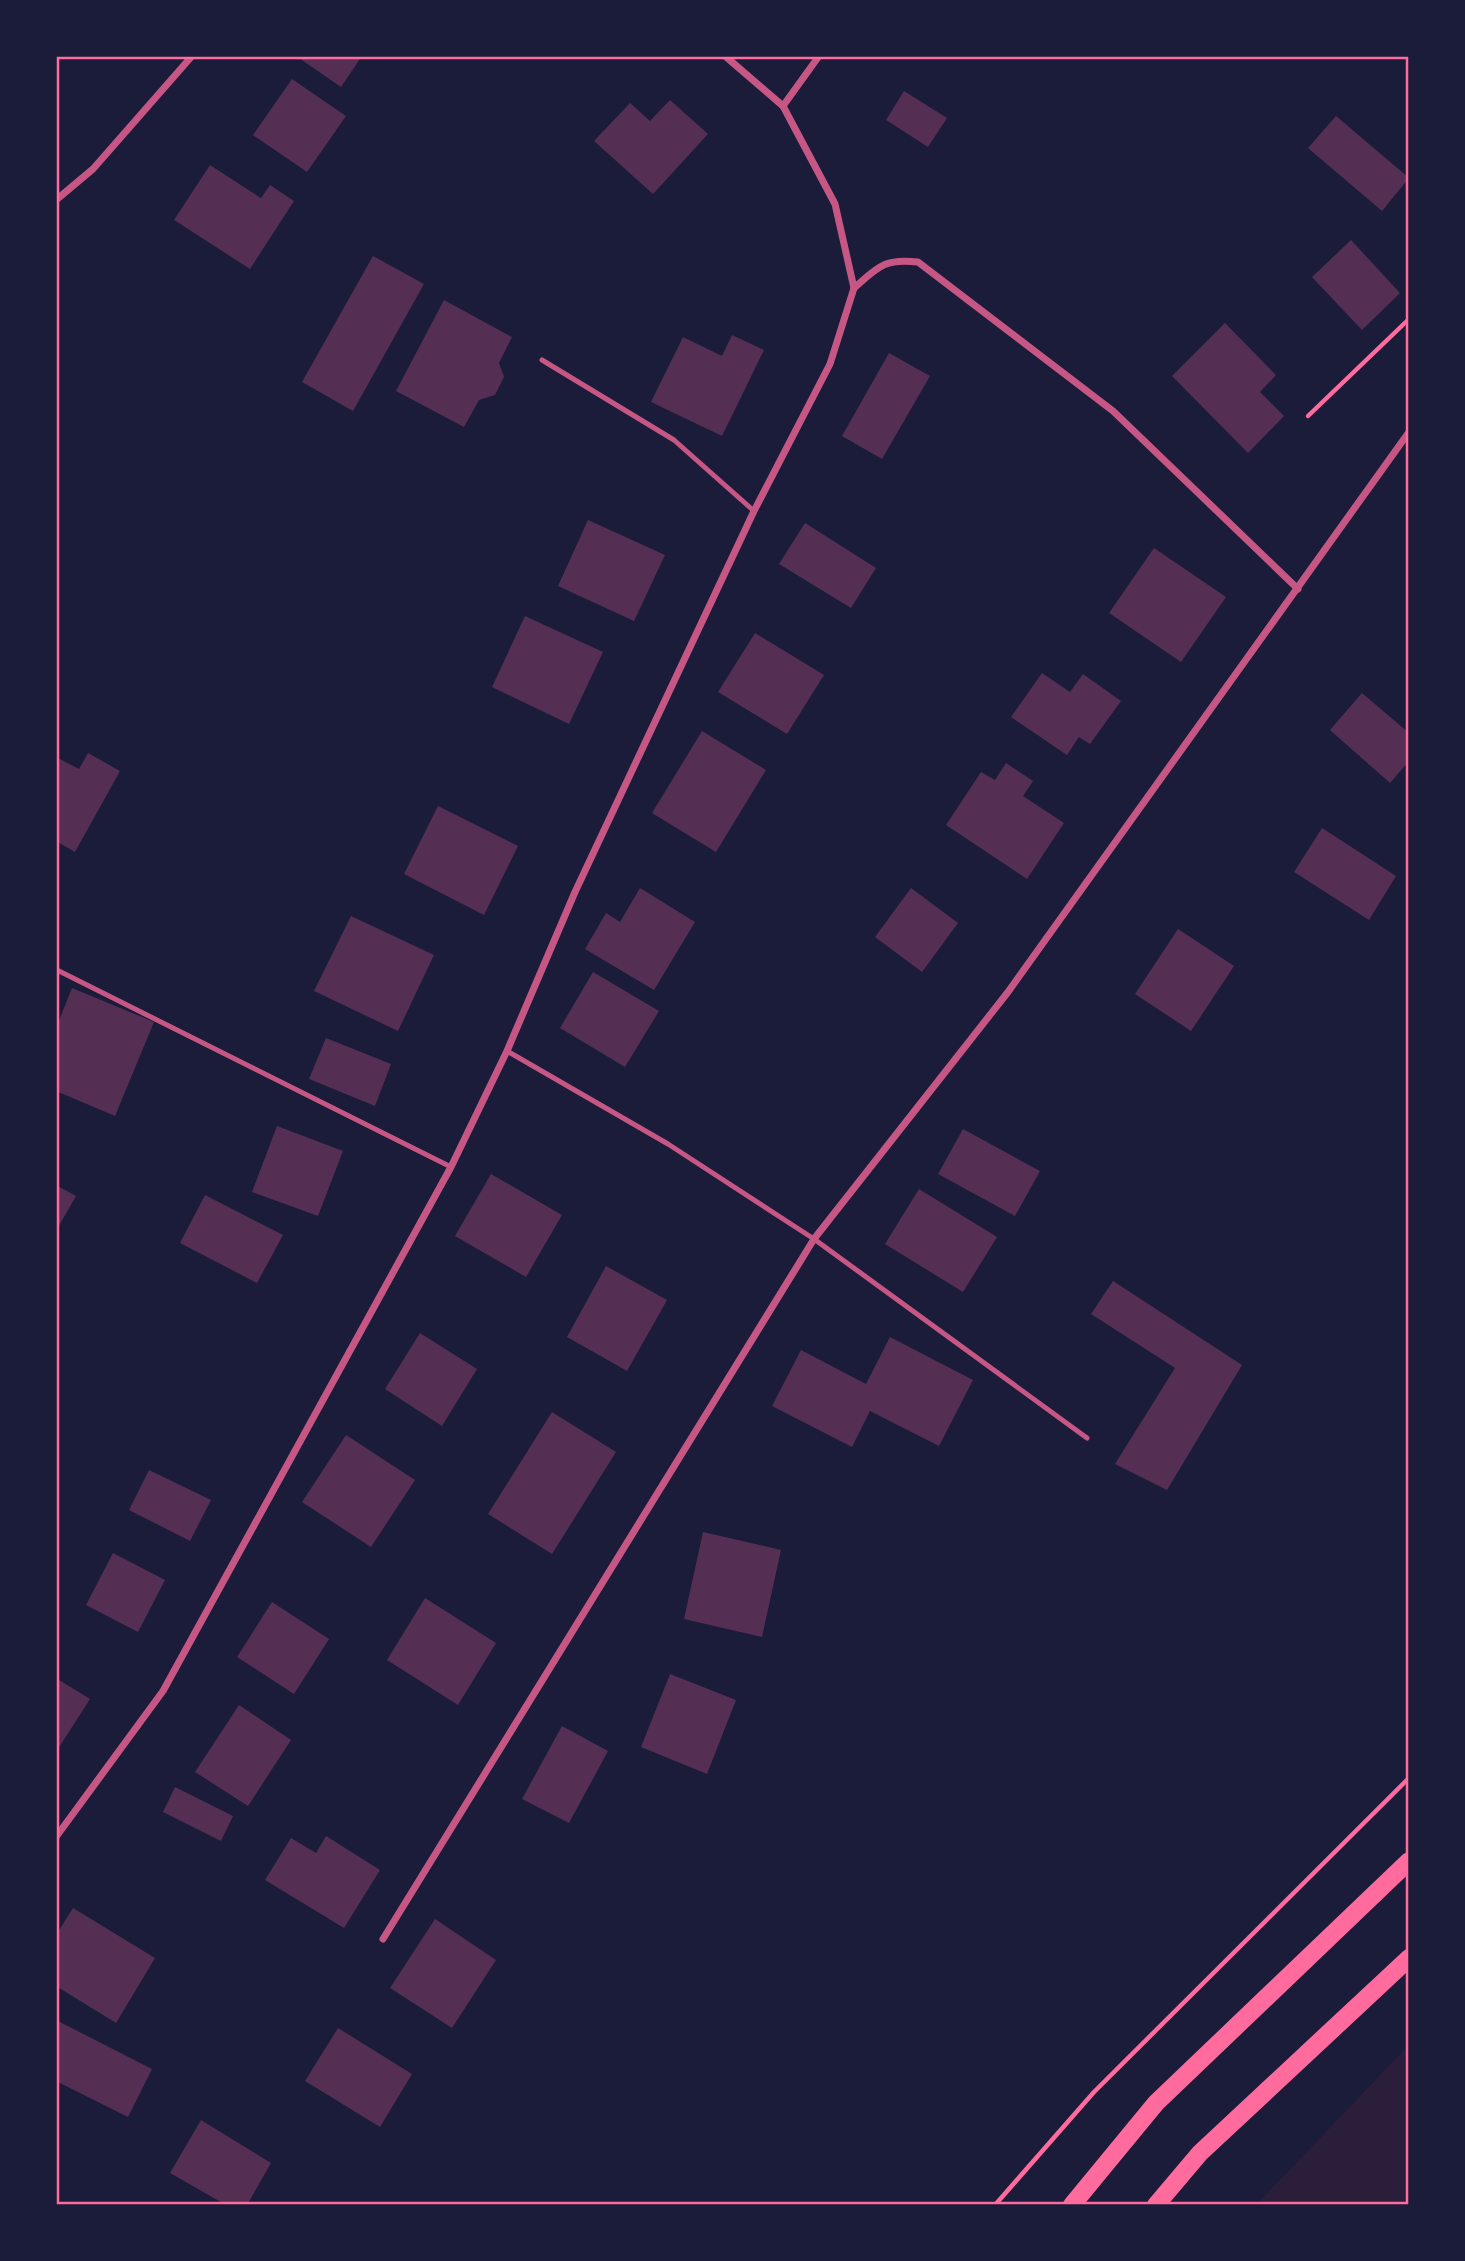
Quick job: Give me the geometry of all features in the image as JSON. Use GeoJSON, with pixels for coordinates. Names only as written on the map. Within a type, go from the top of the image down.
{"type":"FeatureCollection","features":[{"type":"Feature","properties":{"kind":"main road"},"geometry":{"type":"LineString","coordinates":[[1072,2205],[1156,2103],[1409,1861]]}},
{"type":"Feature","properties":{"kind":"main road"},"geometry":{"type":"LineString","coordinates":[[1156,2205],[1200,2153],[1409,1958]]}},
{"type":"Feature","properties":{"kind":"street"},"geometry":{"type":"LineString","coordinates":[[56,200],[93,169],[192,56]]}},
{"type":"Feature","properties":{"kind":"street"},"geometry":{"type":"LineString","coordinates":[[56,1837],[163,1691],[450,1167],[507,1051],[575,892],[754,511],[830,365],[854,288],[835,204],[783,106],[725,56]]}},
{"type":"Feature","properties":{"kind":"street"},"geometry":{"type":"LineString","coordinates":[[783,106],[819,56]]}},
{"type":"Feature","properties":{"kind":"street"},"geometry":{"type":"LineString","coordinates":[[854,288],[879,267],[896,259],[918,262],[1113,411],[1298,589]]}},
{"type":"Feature","properties":{"kind":"street"},"geometry":{"type":"LineString","coordinates":[[383,1939],[814,1239],[1008,992],[1409,432]]}},
{"type":"Feature","properties":{"kind":"lane"},"geometry":{"type":"LineString","coordinates":[[542,360],[674,440],[754,511]]}},
{"type":"Feature","properties":{"kind":"lane"},"geometry":{"type":"LineString","coordinates":[[57,970],[450,1167]]}},
{"type":"Feature","properties":{"kind":"lane"},"geometry":{"type":"LineString","coordinates":[[507,1051],[668,1144],[814,1239],[1087,1438]]}},
{"type":"Feature","properties":{"kind":"path"},"geometry":{"type":"LineString","coordinates":[[1308,416],[1409,319]]}},
{"type":"Feature","properties":{"kind":"path"},"geometry":{"type":"LineString","coordinates":[[995,2205],[1094,2092],[1409,1778]]}},
{"type":"Feature","properties":{"kind":"shaded area"},"geometry":{"type":"Polygon","coordinates":[[[1409,2046],[1409,2205],[1256,2205],[1405,2049],[1409,2046]]]}},
{"type":"Feature","properties":{"kind":"building"},"geometry":{"type":"Polygon","coordinates":[[[296,56],[362,56],[341,87],[296,56]]]}},
{"type":"Feature","properties":{"kind":"building"},"geometry":{"type":"Polygon","coordinates":[[[292,79],[346,116],[307,172],[253,135],[292,79]]]}},
{"type":"Feature","properties":{"kind":"building"},"geometry":{"type":"Polygon","coordinates":[[[904,91],[947,118],[928,147],[886,120],[904,91]]]}},
{"type":"Feature","properties":{"kind":"building"},"geometry":{"type":"Polygon","coordinates":[[[670,100],[708,134],[653,194],[594,141],[630,103],[650,121],[670,100]]]}},
{"type":"Feature","properties":{"kind":"building"},"geometry":{"type":"Polygon","coordinates":[[[1336,116],[1409,178],[1382,211],[1308,148],[1336,116]]]}},
{"type":"Feature","properties":{"kind":"building"},"geometry":{"type":"Polygon","coordinates":[[[210,165],[261,198],[270,185],[294,201],[250,269],[174,220],[210,165]]]}},
{"type":"Feature","properties":{"kind":"building"},"geometry":{"type":"Polygon","coordinates":[[[1351,240],[1400,293],[1362,330],[1312,277],[1351,240]]]}},
{"type":"Feature","properties":{"kind":"building"},"geometry":{"type":"Polygon","coordinates":[[[373,256],[424,284],[353,411],[302,382],[373,256]]]}},
{"type":"Feature","properties":{"kind":"building"},"geometry":{"type":"Polygon","coordinates":[[[444,300],[512,337],[499,363],[504,377],[495,395],[479,400],[464,427],[396,391],[444,300]]]}},
{"type":"Feature","properties":{"kind":"building"},"geometry":{"type":"Polygon","coordinates":[[[1225,323],[1276,375],[1260,392],[1284,416],[1248,453],[1172,376],[1225,323]]]}},
{"type":"Feature","properties":{"kind":"building"},"geometry":{"type":"Polygon","coordinates":[[[732,335],[764,350],[722,436],[651,402],[683,337],[722,356],[732,335]]]}},
{"type":"Feature","properties":{"kind":"building"},"geometry":{"type":"Polygon","coordinates":[[[889,353],[930,376],[882,459],[842,436],[889,353]]]}},
{"type":"Feature","properties":{"kind":"building"},"geometry":{"type":"Polygon","coordinates":[[[588,520],[665,555],[634,621],[558,586],[588,520]]]}},
{"type":"Feature","properties":{"kind":"building"},"geometry":{"type":"Polygon","coordinates":[[[805,523],[876,568],[851,608],[779,564],[805,523]]]}},
{"type":"Feature","properties":{"kind":"building"},"geometry":{"type":"Polygon","coordinates":[[[1154,548],[1226,597],[1181,662],[1109,613],[1154,548]]]}},
{"type":"Feature","properties":{"kind":"building"},"geometry":{"type":"Polygon","coordinates":[[[525,616],[603,652],[569,724],[492,687],[525,616]]]}},
{"type":"Feature","properties":{"kind":"building"},"geometry":{"type":"Polygon","coordinates":[[[755,633],[824,675],[787,734],[718,692],[755,633]]]}},
{"type":"Feature","properties":{"kind":"building"},"geometry":{"type":"Polygon","coordinates":[[[1042,673],[1070,692],[1083,674],[1121,701],[1090,744],[1079,737],[1067,755],[1011,717],[1042,673]]]}},
{"type":"Feature","properties":{"kind":"building"},"geometry":{"type":"Polygon","coordinates":[[[1362,693],[1409,733],[1409,761],[1390,783],[1330,730],[1362,693]]]}},
{"type":"Feature","properties":{"kind":"building"},"geometry":{"type":"Polygon","coordinates":[[[702,731],[766,770],[716,852],[652,813],[702,731]]]}},
{"type":"Feature","properties":{"kind":"building"},"geometry":{"type":"Polygon","coordinates":[[[88,753],[120,771],[75,852],[56,841],[56,757],[79,769],[88,753]]]}},
{"type":"Feature","properties":{"kind":"building"},"geometry":{"type":"Polygon","coordinates":[[[1006,763],[1033,781],[1023,796],[1064,823],[1027,879],[946,825],[981,772],[995,780],[1006,763]]]}},
{"type":"Feature","properties":{"kind":"building"},"geometry":{"type":"Polygon","coordinates":[[[438,806],[518,846],[484,915],[404,874],[438,806]]]}},
{"type":"Feature","properties":{"kind":"building"},"geometry":{"type":"Polygon","coordinates":[[[1322,828],[1396,876],[1369,920],[1294,872],[1322,828]]]}},
{"type":"Feature","properties":{"kind":"building"},"geometry":{"type":"Polygon","coordinates":[[[640,888],[695,922],[654,990],[585,949],[606,913],[620,922],[640,888]]]}},
{"type":"Feature","properties":{"kind":"building"},"geometry":{"type":"Polygon","coordinates":[[[911,888],[958,923],[922,972],[875,937],[911,888]]]}},
{"type":"Feature","properties":{"kind":"building"},"geometry":{"type":"Polygon","coordinates":[[[351,916],[434,955],[398,1031],[314,991],[351,916]]]}},
{"type":"Feature","properties":{"kind":"building"},"geometry":{"type":"Polygon","coordinates":[[[1178,929],[1234,966],[1191,1031],[1135,994],[1178,929]]]}},
{"type":"Feature","properties":{"kind":"building"},"geometry":{"type":"Polygon","coordinates":[[[593,972],[659,1011],[625,1067],[560,1028],[593,972]]]}},
{"type":"Feature","properties":{"kind":"building"},"geometry":{"type":"Polygon","coordinates":[[[72,988],[154,1022],[115,1116],[56,1091],[56,1028],[72,988]]]}},
{"type":"Feature","properties":{"kind":"building"},"geometry":{"type":"Polygon","coordinates":[[[326,1038],[391,1064],[375,1106],[309,1079],[326,1038]]]}},
{"type":"Feature","properties":{"kind":"building"},"geometry":{"type":"Polygon","coordinates":[[[277,1126],[343,1151],[318,1216],[252,1192],[277,1126]]]}},
{"type":"Feature","properties":{"kind":"building"},"geometry":{"type":"Polygon","coordinates":[[[963,1129],[1040,1171],[1015,1216],[938,1174],[963,1129]]]}},
{"type":"Feature","properties":{"kind":"building"},"geometry":{"type":"Polygon","coordinates":[[[491,1174],[562,1215],[526,1277],[455,1236],[491,1174]]]}},
{"type":"Feature","properties":{"kind":"building"},"geometry":{"type":"Polygon","coordinates":[[[56,1185],[76,1196],[56,1231],[56,1185]]]}},
{"type":"Feature","properties":{"kind":"building"},"geometry":{"type":"Polygon","coordinates":[[[919,1189],[997,1237],[963,1292],[885,1244],[919,1189]]]}},
{"type":"Feature","properties":{"kind":"building"},"geometry":{"type":"Polygon","coordinates":[[[205,1195],[283,1235],[257,1283],[180,1243],[205,1195]]]}},
{"type":"Feature","properties":{"kind":"building"},"geometry":{"type":"Polygon","coordinates":[[[606,1266],[667,1300],[627,1371],[567,1337],[606,1266]]]}},
{"type":"Feature","properties":{"kind":"building"},"geometry":{"type":"Polygon","coordinates":[[[1113,1281],[1242,1365],[1167,1490],[1115,1464],[1175,1368],[1091,1314],[1113,1281]]]}},
{"type":"Feature","properties":{"kind":"building"},"geometry":{"type":"Polygon","coordinates":[[[420,1333],[477,1369],[442,1426],[385,1389],[420,1333]]]}},
{"type":"Feature","properties":{"kind":"building"},"geometry":{"type":"Polygon","coordinates":[[[890,1337],[973,1380],[939,1446],[870,1411],[852,1447],[772,1406],[801,1350],[866,1384],[890,1337]]]}},
{"type":"Feature","properties":{"kind":"building"},"geometry":{"type":"Polygon","coordinates":[[[552,1412],[616,1452],[552,1554],[488,1514],[552,1412]]]}},
{"type":"Feature","properties":{"kind":"building"},"geometry":{"type":"Polygon","coordinates":[[[346,1435],[415,1480],[371,1547],[302,1502],[346,1435]]]}},
{"type":"Feature","properties":{"kind":"building"},"geometry":{"type":"Polygon","coordinates":[[[149,1470],[211,1500],[190,1541],[129,1510],[149,1470]]]}},
{"type":"Feature","properties":{"kind":"building"},"geometry":{"type":"Polygon","coordinates":[[[703,1532],[781,1550],[762,1637],[684,1619],[703,1532]]]}},
{"type":"Feature","properties":{"kind":"building"},"geometry":{"type":"Polygon","coordinates":[[[113,1553],[165,1580],[138,1632],[86,1605],[113,1553]]]}},
{"type":"Feature","properties":{"kind":"building"},"geometry":{"type":"Polygon","coordinates":[[[425,1598],[496,1643],[458,1705],[387,1660],[425,1598]]]}},
{"type":"Feature","properties":{"kind":"building"},"geometry":{"type":"Polygon","coordinates":[[[272,1602],[329,1639],[294,1694],[237,1657],[272,1602]]]}},
{"type":"Feature","properties":{"kind":"building"},"geometry":{"type":"Polygon","coordinates":[[[670,1674],[736,1700],[707,1774],[641,1747],[670,1674]]]}},
{"type":"Feature","properties":{"kind":"building"},"geometry":{"type":"Polygon","coordinates":[[[56,1678],[90,1699],[56,1752],[56,1678]]]}},
{"type":"Feature","properties":{"kind":"building"},"geometry":{"type":"Polygon","coordinates":[[[239,1705],[291,1740],[248,1806],[195,1772],[239,1705]]]}},
{"type":"Feature","properties":{"kind":"building"},"geometry":{"type":"Polygon","coordinates":[[[562,1726],[608,1751],[569,1823],[522,1799],[562,1726]]]}},
{"type":"Feature","properties":{"kind":"building"},"geometry":{"type":"Polygon","coordinates":[[[175,1787],[233,1816],[221,1841],[163,1812],[175,1787]]]}},
{"type":"Feature","properties":{"kind":"building"},"geometry":{"type":"Polygon","coordinates":[[[326,1836],[380,1870],[344,1928],[265,1880],[291,1838],[316,1853],[326,1836]]]}},
{"type":"Feature","properties":{"kind":"building"},"geometry":{"type":"Polygon","coordinates":[[[73,1908],[155,1958],[116,2023],[56,1986],[56,1935],[73,1908]]]}},
{"type":"Feature","properties":{"kind":"building"},"geometry":{"type":"Polygon","coordinates":[[[435,1919],[496,1960],[452,2028],[390,1988],[435,1919]]]}},
{"type":"Feature","properties":{"kind":"building"},"geometry":{"type":"Polygon","coordinates":[[[56,2020],[152,2069],[128,2117],[56,2081],[56,2020]]]}},
{"type":"Feature","properties":{"kind":"building"},"geometry":{"type":"Polygon","coordinates":[[[338,2028],[412,2074],[380,2127],[305,2081],[338,2028]]]}},
{"type":"Feature","properties":{"kind":"building"},"geometry":{"type":"Polygon","coordinates":[[[201,2120],[271,2163],[247,2205],[226,2205],[170,2173],[201,2120]]]}}]}
